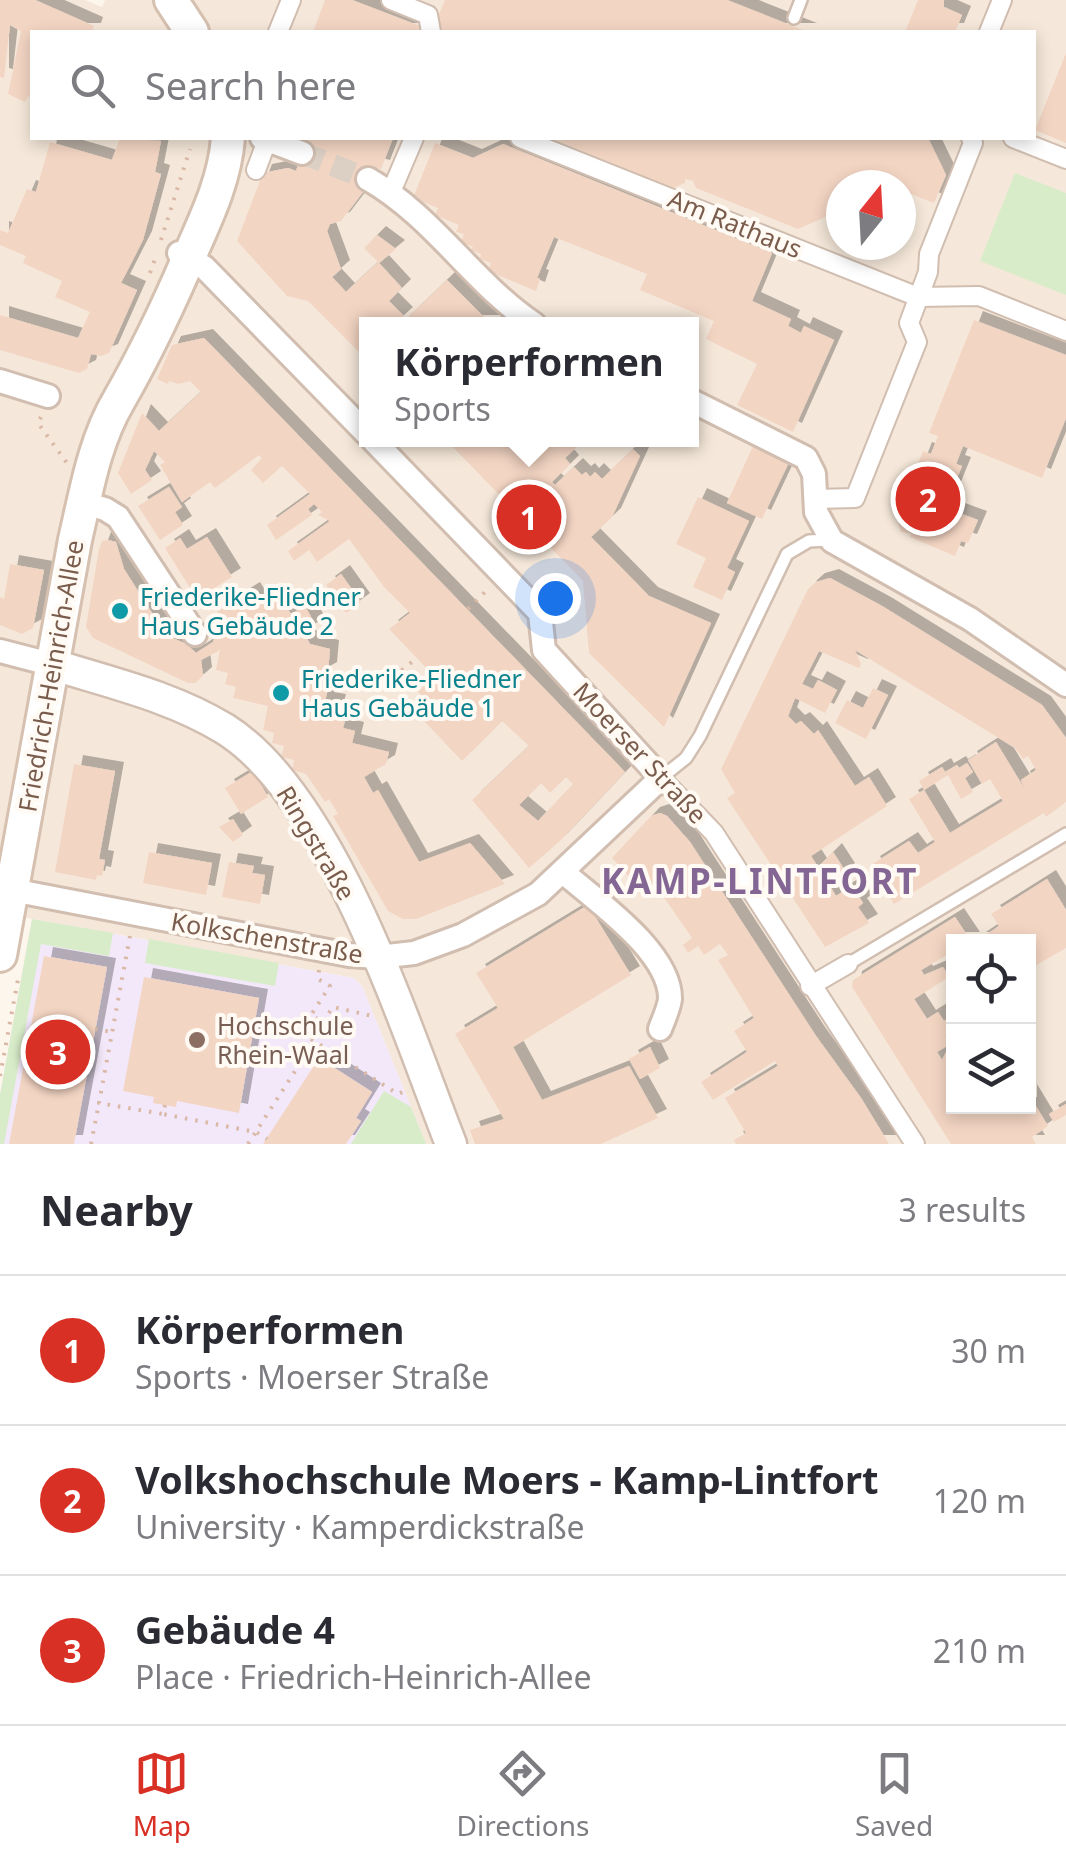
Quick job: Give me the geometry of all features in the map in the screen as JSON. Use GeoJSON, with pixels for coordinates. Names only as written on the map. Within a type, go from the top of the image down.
{"type":"FeatureCollection","features":[{"type":"Feature","properties":{"kind":"main road"},"geometry":{"type":"LineString","coordinates":[[171,0],[191,30]]}},
{"type":"Feature","properties":{"kind":"main road"},"geometry":{"type":"LineString","coordinates":[[185,0],[204,30]]}},
{"type":"Feature","properties":{"kind":"main road","name":"Friedrich-Heinrich-Allee"},"geometry":{"type":"LineString","coordinates":[[10,962],[12,890],[83,503],[99,446],[118,401],[142,362],[183,254],[217,140]]}},
{"type":"Feature","properties":{"kind":"main road","name":"Friedrich-Heinrich-Allee"},"geometry":{"type":"LineString","coordinates":[[183,254],[222,176],[228,140]]}},
{"type":"Feature","properties":{"kind":"street"},"geometry":{"type":"LineString","coordinates":[[279,30],[291,0]]}},
{"type":"Feature","properties":{"kind":"street"},"geometry":{"type":"LineString","coordinates":[[391,0],[428,15],[431,30]]}},
{"type":"Feature","properties":{"kind":"street"},"geometry":{"type":"LineString","coordinates":[[990,30],[1002,0]]}},
{"type":"Feature","properties":{"kind":"street"},"geometry":{"type":"LineString","coordinates":[[256,170],[265,140]]}},
{"type":"Feature","properties":{"kind":"street"},"geometry":{"type":"LineString","coordinates":[[270,140],[302,154]]}},
{"type":"Feature","properties":{"kind":"street"},"geometry":{"type":"LineString","coordinates":[[390,192],[413,140]]}},
{"type":"Feature","properties":{"kind":"street","name":"Am Rathaus"},"geometry":{"type":"LineString","coordinates":[[525,140],[918,297],[979,296],[1066,331]]}},
{"type":"Feature","properties":{"kind":"street"},"geometry":{"type":"LineString","coordinates":[[815,499],[856,498],[918,342],[909,323],[928,272],[929,254],[971,140]]}},
{"type":"Feature","properties":{"kind":"street"},"geometry":{"type":"LineString","coordinates":[[1018,140],[1066,159]]}},
{"type":"Feature","properties":{"kind":"street"},"geometry":{"type":"LineString","coordinates":[[368,179],[390,192],[525,317]]}},
{"type":"Feature","properties":{"kind":"street"},"geometry":{"type":"LineString","coordinates":[[183,254],[216,280],[359,426]]}},
{"type":"Feature","properties":{"kind":"street"},"geometry":{"type":"LineString","coordinates":[[0,381],[48,396]]}},
{"type":"Feature","properties":{"kind":"street"},"geometry":{"type":"LineString","coordinates":[[699,404],[806,458],[814,474],[821,523],[832,541],[970,619],[1066,685]]}},
{"type":"Feature","properties":{"kind":"street","name":"Moerser Straße"},"geometry":{"type":"LineString","coordinates":[[380,447],[540,613],[544,650],[714,833],[915,1144]]}},
{"type":"Feature","properties":{"kind":"street"},"geometry":{"type":"LineString","coordinates":[[83,503],[105,509],[118,518],[195,634]]}},
{"type":"Feature","properties":{"kind":"street"},"geometry":{"type":"LineString","coordinates":[[0,651],[54,665]]}},
{"type":"Feature","properties":{"kind":"street","name":"Ringstraße"},"geometry":{"type":"LineString","coordinates":[[54,665],[174,702],[226,730],[258,755],[304,813],[334,865],[378,957],[451,1144]]}},
{"type":"Feature","properties":{"kind":"street","name":"Kolkschenstraße"},"geometry":{"type":"LineString","coordinates":[[12,890],[324,950],[378,957],[414,953],[463,935],[538,894],[662,778]]}},
{"type":"Feature","properties":{"kind":"street"},"geometry":{"type":"LineString","coordinates":[[563,872],[647,947],[662,971],[670,999],[660,1030]]}},
{"type":"Feature","properties":{"kind":"street"},"geometry":{"type":"LineString","coordinates":[[810,986],[848,964]]}},
{"type":"Feature","properties":{"kind":"lane"},"geometry":{"type":"LineString","coordinates":[[794,18],[801,0]]}},
{"type":"Feature","properties":{"kind":"lane"},"geometry":{"type":"LineString","coordinates":[[662,778],[696,744],[788,554],[808,541],[832,541]]}},
{"type":"Feature","properties":{"kind":"lane"},"geometry":{"type":"LineString","coordinates":[[848,964],[1066,834]]}},
{"type":"Feature","properties":{"kind":"path"},"geometry":{"type":"LineString","coordinates":[[48,396],[38,424],[70,467]]}},
{"type":"Feature","properties":{"kind":"path"},"geometry":{"type":"LineString","coordinates":[[468,609],[503,574]]}},
{"type":"Feature","properties":{"kind":"path"},"geometry":{"type":"LineString","coordinates":[[378,690],[417,658]]}},
{"type":"Feature","properties":{"kind":"path"},"geometry":{"type":"LineString","coordinates":[[322,1022],[312,1015],[330,986],[318,979],[324,950]]}},
{"type":"Feature","properties":{"kind":"path"},"geometry":{"type":"LineString","coordinates":[[91,1144],[126,957]]}},
{"type":"Feature","properties":{"kind":"path"},"geometry":{"type":"LineString","coordinates":[[0,1076],[10,962]]}},
{"type":"Feature","properties":{"kind":"path"},"geometry":{"type":"LineString","coordinates":[[248,1144],[333,1007],[376,1018],[398,1008]]}},
{"type":"Feature","properties":{"kind":"path"},"geometry":{"type":"LineString","coordinates":[[95,1029],[112,1032]]}},
{"type":"Feature","properties":{"kind":"path"},"geometry":{"type":"LineString","coordinates":[[311,1040],[398,1094],[427,1081]]}},
{"type":"Feature","properties":{"kind":"path"},"geometry":{"type":"LineString","coordinates":[[99,1103],[256,1132],[267,1139]]}},
{"type":"Feature","properties":{"kind":"path"},"geometry":{"type":"LineString","coordinates":[[163,1114],[165,1105]]}},
{"type":"Feature","properties":{"kind":"shaded area"},"geometry":{"type":"Polygon","coordinates":[[[0,0],[85,0],[102,7],[105,0],[1066,0],[1066,1144],[426,1144],[362,986],[354,978],[0,913],[0,0]]]}},
{"type":"Feature","properties":{"kind":"shaded area","name":"Hochschule Rhein-Waal"},"geometry":{"type":"Polygon","coordinates":[[[32,919],[354,978],[362,986],[426,1144],[0,1144],[0,1095],[32,919]]]}},
{"type":"Feature","properties":{"kind":"green space"},"geometry":{"type":"Polygon","coordinates":[[[1015,173],[1066,193],[1066,295],[980,261],[1015,173]]]}},
{"type":"Feature","properties":{"kind":"green space"},"geometry":{"type":"Polygon","coordinates":[[[32,919],[113,933],[109,956],[41,944],[4,1144],[0,1144],[0,1095],[32,919]]]}},
{"type":"Feature","properties":{"kind":"green space"},"geometry":{"type":"Polygon","coordinates":[[[149,939],[279,963],[275,986],[145,963],[149,939]]]}},
{"type":"Feature","properties":{"kind":"green space"},"geometry":{"type":"Polygon","coordinates":[[[384,1091],[411,1107],[426,1144],[351,1144],[384,1091]]]}},
{"type":"Feature","properties":{"kind":"building"},"geometry":{"type":"Polygon","coordinates":[[[0,0],[35,0],[94,26],[93,30],[30,30],[30,97],[25,102],[8,94],[21,31],[10,25],[4,78],[0,77],[0,0]]]}},
{"type":"Feature","properties":{"kind":"building"},"geometry":{"type":"Polygon","coordinates":[[[325,0],[352,0],[420,26],[419,30],[314,30],[325,0]]]}},
{"type":"Feature","properties":{"kind":"building"},"geometry":{"type":"Polygon","coordinates":[[[445,0],[727,0],[803,30],[442,30],[437,19],[445,0]]]}},
{"type":"Feature","properties":{"kind":"building"},"geometry":{"type":"Polygon","coordinates":[[[918,0],[944,0],[944,7],[962,15],[956,30],[906,30],[918,0]]]}},
{"type":"Feature","properties":{"kind":"building"},"geometry":{"type":"Polygon","coordinates":[[[1066,53],[1066,143],[1036,128],[1066,53]]]}},
{"type":"Feature","properties":{"kind":"building"},"geometry":{"type":"Polygon","coordinates":[[[119,140],[161,141],[155,172],[161,174],[143,240],[121,283],[137,290],[109,353],[91,354],[87,369],[79,373],[0,350],[0,315],[78,338],[90,312],[55,297],[62,281],[23,263],[26,256],[0,245],[0,230],[8,233],[27,189],[36,192],[50,142],[112,160],[119,140]]]}},
{"type":"Feature","properties":{"kind":"building"},"geometry":{"type":"Polygon","coordinates":[[[304,140],[392,140],[381,169],[373,167],[363,192],[341,221],[330,224],[327,231],[341,269],[332,277],[346,292],[378,262],[364,248],[377,235],[396,249],[379,263],[402,288],[389,301],[404,316],[359,317],[359,352],[308,301],[287,296],[237,241],[263,173],[288,168],[296,171],[307,141],[304,140]]]}},
{"type":"Feature","properties":{"kind":"building"},"geometry":{"type":"Polygon","coordinates":[[[556,140],[929,140],[946,175],[934,203],[916,196],[916,170],[826,170],[826,217],[798,229],[696,188],[693,181],[685,179],[685,183],[673,188],[556,140]]]}},
{"type":"Feature","properties":{"kind":"building"},"geometry":{"type":"Polygon","coordinates":[[[435,143],[473,158],[503,144],[772,253],[752,301],[791,319],[788,326],[801,333],[804,326],[834,340],[793,432],[737,405],[757,364],[706,339],[714,321],[640,290],[647,274],[554,237],[537,278],[540,279],[536,291],[488,271],[491,263],[480,259],[481,254],[461,242],[464,234],[456,232],[459,225],[435,215],[438,208],[413,198],[435,143]]]}},
{"type":"Feature","properties":{"kind":"building"},"geometry":{"type":"Polygon","coordinates":[[[447,280],[484,317],[408,317],[447,280]]]}},
{"type":"Feature","properties":{"kind":"building"},"geometry":{"type":"Polygon","coordinates":[[[974,320],[1066,355],[1066,418],[1042,478],[963,446],[956,464],[962,466],[945,508],[978,520],[968,543],[961,541],[955,556],[910,537],[911,533],[901,532],[898,522],[923,451],[931,454],[938,436],[929,433],[974,320]]]}},
{"type":"Feature","properties":{"kind":"building"},"geometry":{"type":"Polygon","coordinates":[[[204,338],[625,772],[529,868],[472,800],[529,746],[502,721],[462,761],[425,722],[435,711],[418,692],[434,676],[389,629],[410,613],[384,587],[349,539],[317,562],[309,550],[294,561],[288,551],[330,521],[318,515],[322,512],[314,504],[308,509],[312,515],[276,540],[267,525],[310,494],[282,466],[263,483],[251,470],[262,458],[259,455],[215,488],[210,482],[182,502],[160,465],[165,462],[154,451],[145,470],[152,480],[131,494],[118,473],[142,413],[159,431],[201,392],[190,381],[168,384],[157,379],[172,345],[204,338]],[[566,777],[550,793],[541,783],[519,805],[538,821],[573,784],[566,777]]]}},
{"type":"Feature","properties":{"kind":"building"},"geometry":{"type":"Polygon","coordinates":[[[753,446],[789,462],[762,519],[727,503],[753,446]]]}},
{"type":"Feature","properties":{"kind":"building"},"geometry":{"type":"Polygon","coordinates":[[[453,447],[541,450],[577,447],[565,458],[570,464],[552,482],[555,485],[574,467],[582,475],[586,472],[590,477],[595,472],[602,479],[633,449],[640,456],[612,517],[591,537],[649,596],[711,623],[664,727],[589,653],[583,581],[453,447]]]}},
{"type":"Feature","properties":{"kind":"building"},"geometry":{"type":"Polygon","coordinates":[[[169,487],[182,507],[175,512],[183,525],[160,540],[138,506],[169,487]]]}},
{"type":"Feature","properties":{"kind":"building"},"geometry":{"type":"Polygon","coordinates":[[[698,497],[749,521],[727,568],[735,572],[722,600],[693,587],[706,558],[676,544],[698,497]]]}},
{"type":"Feature","properties":{"kind":"building"},"geometry":{"type":"Polygon","coordinates":[[[207,537],[232,577],[197,599],[165,548],[180,538],[187,549],[207,537]]]}},
{"type":"Feature","properties":{"kind":"building"},"geometry":{"type":"Polygon","coordinates":[[[102,541],[116,542],[124,569],[166,635],[196,653],[213,642],[217,628],[225,623],[217,612],[251,591],[258,602],[268,596],[282,600],[291,614],[305,606],[316,626],[304,634],[310,644],[330,649],[328,671],[319,676],[316,686],[328,689],[325,701],[337,703],[334,714],[346,717],[343,728],[355,731],[352,743],[389,752],[386,764],[364,777],[373,793],[378,790],[419,862],[470,843],[505,884],[416,919],[403,919],[388,911],[333,816],[338,814],[329,799],[325,802],[306,774],[292,770],[294,760],[281,757],[284,746],[272,743],[274,733],[263,730],[268,706],[233,698],[236,687],[225,684],[228,673],[216,670],[220,650],[201,660],[203,676],[188,683],[93,638],[86,627],[99,549],[102,541]]]}},
{"type":"Feature","properties":{"kind":"building"},"geometry":{"type":"Polygon","coordinates":[[[10,564],[44,570],[33,628],[22,634],[0,625],[0,597],[4,599],[10,564]]]}},
{"type":"Feature","properties":{"kind":"building"},"geometry":{"type":"Polygon","coordinates":[[[341,574],[361,602],[346,613],[326,585],[341,574]]]}},
{"type":"Feature","properties":{"kind":"building"},"geometry":{"type":"Polygon","coordinates":[[[830,578],[1042,705],[1066,738],[1066,802],[894,904],[871,865],[909,841],[918,853],[935,842],[909,799],[924,790],[950,833],[1003,801],[990,779],[982,784],[968,760],[996,742],[1024,788],[1021,780],[1036,770],[1028,756],[1023,759],[1015,748],[855,650],[859,668],[819,651],[802,684],[813,689],[818,680],[837,690],[825,713],[795,698],[788,716],[796,724],[801,721],[814,734],[818,730],[855,786],[869,777],[887,806],[811,856],[818,867],[833,852],[846,872],[828,883],[836,896],[852,886],[863,903],[858,907],[869,923],[825,947],[727,798],[735,793],[721,769],[808,589],[830,578]]]}},
{"type":"Feature","properties":{"kind":"building"},"geometry":{"type":"Polygon","coordinates":[[[873,688],[888,695],[866,739],[835,723],[847,700],[863,708],[873,688]]]}},
{"type":"Feature","properties":{"kind":"building"},"geometry":{"type":"Polygon","coordinates":[[[967,763],[973,772],[965,778],[973,792],[961,799],[948,775],[924,790],[919,781],[942,767],[945,772],[967,763]]]}},
{"type":"Feature","properties":{"kind":"building"},"geometry":{"type":"Polygon","coordinates":[[[74,764],[115,771],[99,859],[105,860],[102,876],[97,875],[96,880],[55,872],[74,764]]]}},
{"type":"Feature","properties":{"kind":"building"},"geometry":{"type":"Polygon","coordinates":[[[253,771],[268,797],[241,814],[225,788],[253,771]]]}},
{"type":"Feature","properties":{"kind":"building"},"geometry":{"type":"Polygon","coordinates":[[[660,813],[690,842],[889,1144],[736,1144],[734,1140],[746,1133],[725,1098],[778,1066],[775,1061],[713,1100],[701,1082],[747,1052],[734,1031],[754,1018],[718,960],[728,955],[720,944],[704,955],[698,946],[688,953],[683,945],[692,938],[661,893],[656,897],[639,876],[632,880],[612,858],[651,816],[660,813]]]}},
{"type":"Feature","properties":{"kind":"building"},"geometry":{"type":"Polygon","coordinates":[[[233,819],[243,835],[233,842],[219,827],[233,819]]]}},
{"type":"Feature","properties":{"kind":"building"},"geometry":{"type":"Polygon","coordinates":[[[149,852],[212,863],[206,895],[143,883],[149,852]]]}},
{"type":"Feature","properties":{"kind":"building"},"geometry":{"type":"Polygon","coordinates":[[[229,862],[254,866],[252,873],[265,875],[260,904],[222,897],[229,862]]]}},
{"type":"Feature","properties":{"kind":"building"},"geometry":{"type":"Polygon","coordinates":[[[1047,879],[1066,910],[1066,948],[1036,965],[1036,934],[987,934],[999,926],[991,914],[1047,879]]]}},
{"type":"Feature","properties":{"kind":"building"},"geometry":{"type":"Polygon","coordinates":[[[588,905],[631,975],[513,1047],[542,1100],[629,1066],[658,1118],[601,1144],[475,1144],[470,1130],[504,1119],[455,1034],[498,1008],[476,973],[588,905]]]}},
{"type":"Feature","properties":{"kind":"building"},"geometry":{"type":"Polygon","coordinates":[[[955,917],[966,934],[946,934],[946,956],[921,970],[924,975],[943,967],[946,979],[914,999],[927,1019],[938,1012],[946,1020],[946,1046],[937,1052],[942,1060],[946,1052],[946,1114],[1036,1114],[1036,1106],[1048,1126],[1032,1137],[1036,1144],[951,1144],[852,987],[853,980],[955,917]]]}},
{"type":"Feature","properties":{"kind":"building"},"geometry":{"type":"Polygon","coordinates":[[[44,956],[107,967],[74,1144],[9,1144],[44,956]]]}},
{"type":"Feature","properties":{"kind":"building"},"geometry":{"type":"Polygon","coordinates":[[[144,977],[259,998],[239,1113],[177,1101],[176,1107],[153,1103],[154,1097],[123,1091],[144,977]]]}},
{"type":"Feature","properties":{"kind":"building"},"geometry":{"type":"Polygon","coordinates":[[[650,1047],[660,1068],[640,1079],[629,1059],[650,1047]]]}},
{"type":"Feature","properties":{"kind":"building"},"geometry":{"type":"Polygon","coordinates":[[[319,1058],[372,1092],[356,1118],[361,1121],[346,1144],[263,1144],[319,1058]]]}},
{"type":"Feature","properties":{"kind":"building"},"geometry":{"type":"Polygon","coordinates":[[[1066,1104],[1066,1115],[1054,1122],[1049,1114],[1066,1104]]]}},
{"type":"Feature","properties":{"kind":"tunnel"},"geometry":{"type":"LineString","coordinates":[[302,153],[368,179]]}},
{"type":"Feature","properties":{"kind":"place","name":"Volkshochschule Moers - Kamp-Lintfort"},"geometry":{"type":"Point","coordinates":[928,499]}},
{"type":"Feature","properties":{"kind":"place","name":"Körperformen"},"geometry":{"type":"Point","coordinates":[529,517]}},
{"type":"Feature","properties":{"kind":"place","name":"Friederike-Fliedner Haus Gebäude 2"},"geometry":{"type":"Point","coordinates":[120,611]}},
{"type":"Feature","properties":{"kind":"place","name":"Friederike-Fliedner Haus Gebäude 1"},"geometry":{"type":"Point","coordinates":[281,693]}},
{"type":"Feature","properties":{"kind":"place","name":"Hochschule Rhein-Waal"},"geometry":{"type":"Point","coordinates":[197,1040]}},
{"type":"Feature","properties":{"kind":"place","name":"Gebäude 4"},"geometry":{"type":"Point","coordinates":[58,1052]}},
{"type":"Feature","properties":{"kind":"district","name":"KAMP-LINTFORT"},"geometry":{"type":"Point","coordinates":[760,882]}}]}
